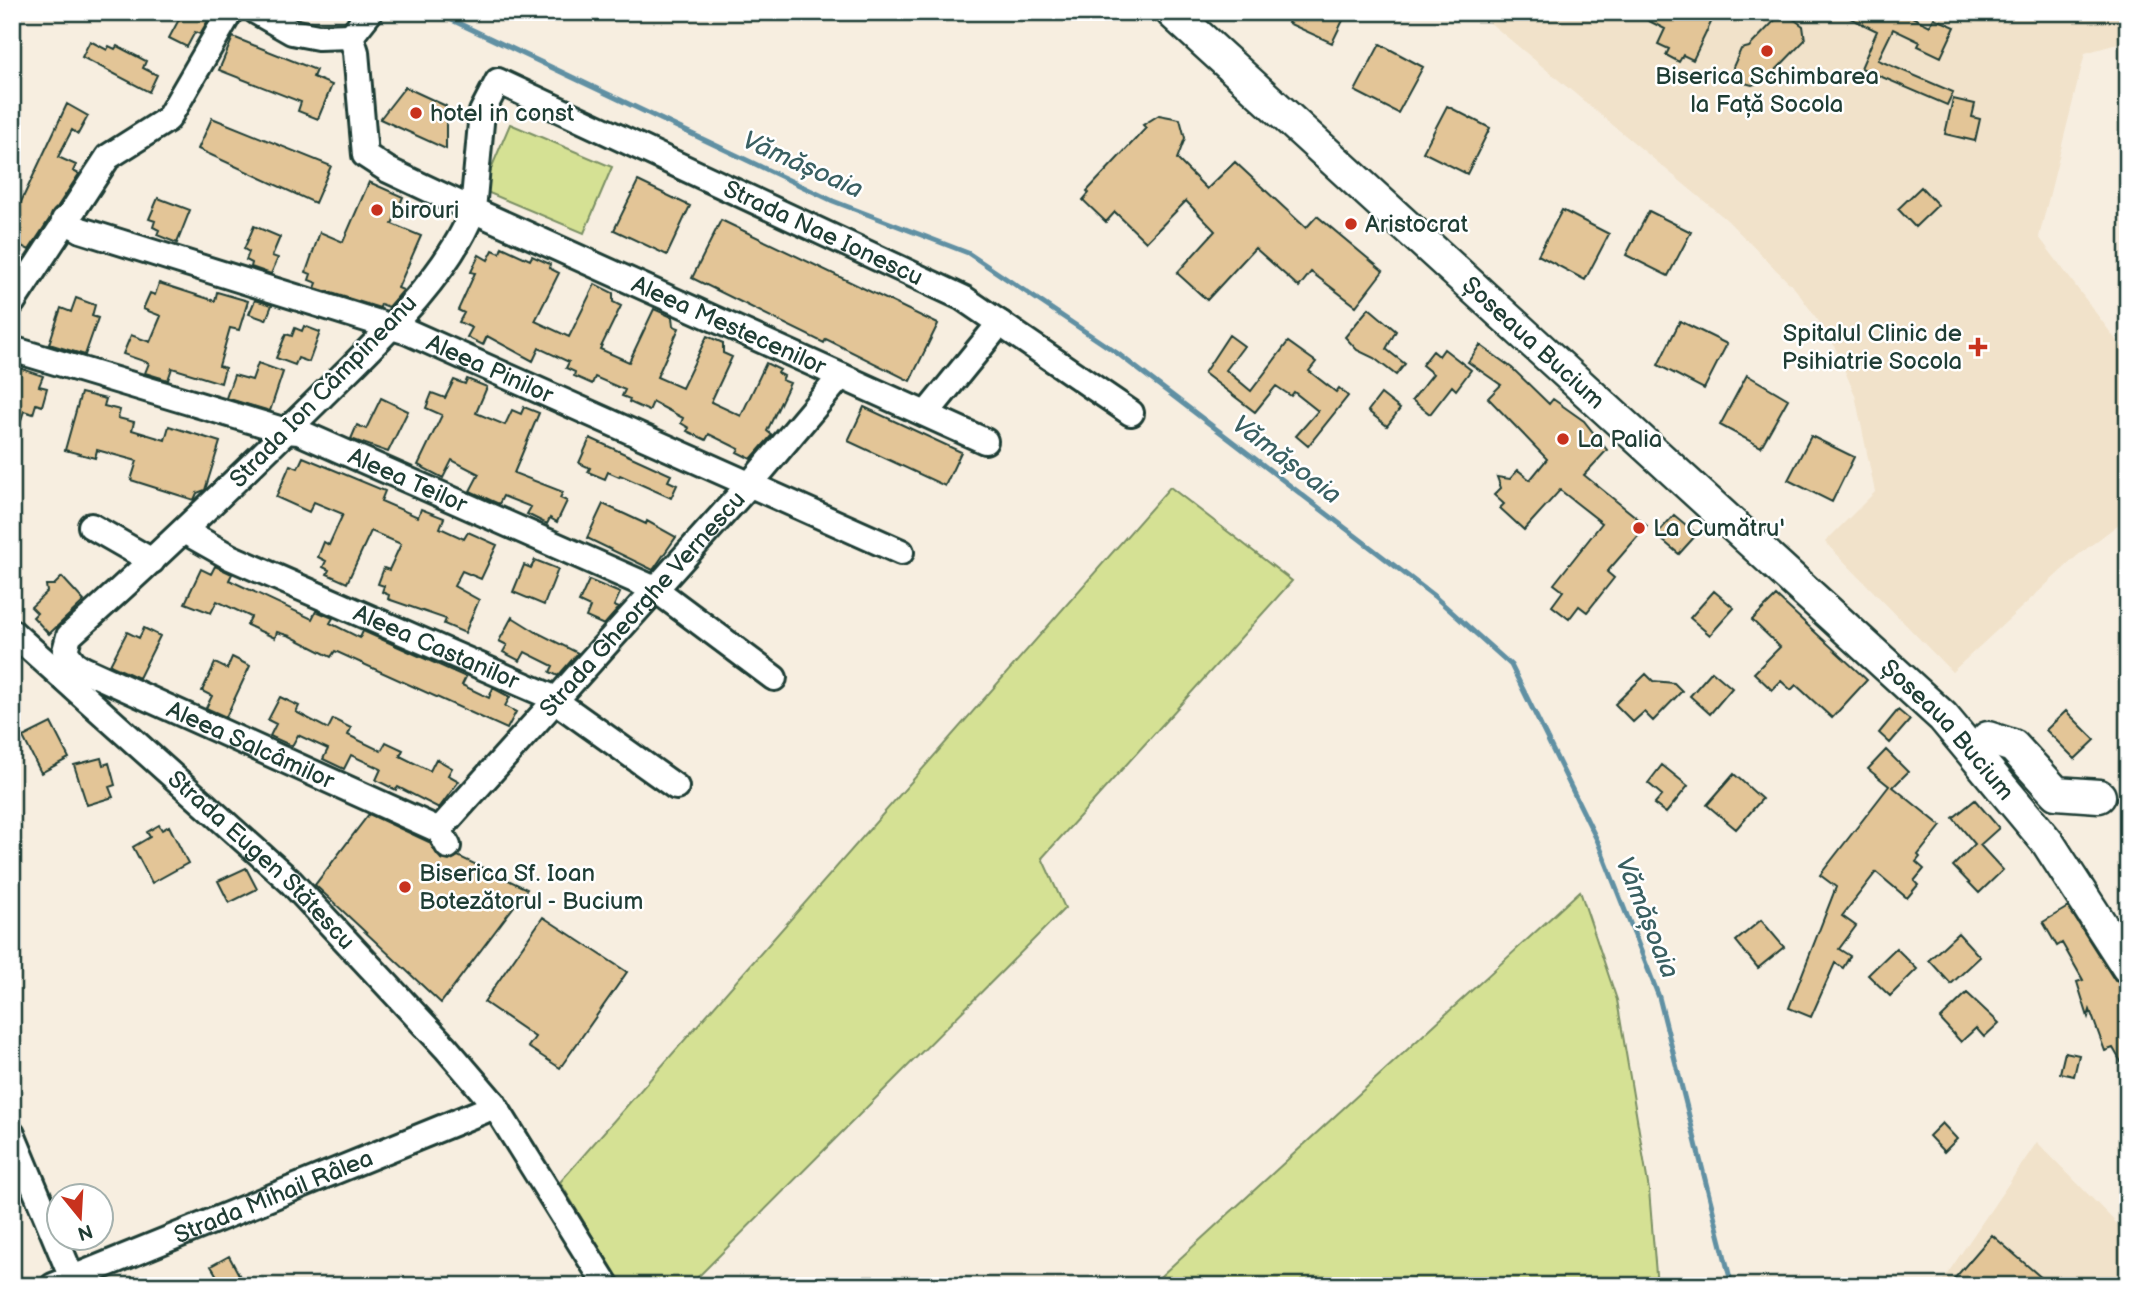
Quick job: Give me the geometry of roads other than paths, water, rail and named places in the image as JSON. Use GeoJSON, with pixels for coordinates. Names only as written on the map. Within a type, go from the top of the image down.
{"type":"FeatureCollection","features":[{"type":"Feature","properties":{"kind":"main road","name":"Șoseaua Bucium"},"geometry":{"type":"LineString","coordinates":[[1172,12],[1943,717],[2049,843],[2128,967]]}},
{"type":"Feature","properties":{"kind":"main road","name":"Șoseaua Bucium"},"geometry":{"type":"LineString","coordinates":[[1200,12],[1924,671],[1988,738],[2064,831],[2128,928]]}},
{"type":"Feature","properties":{"kind":"main road"},"geometry":{"type":"LineString","coordinates":[[1988,738],[2013,746],[2056,793],[2099,796]]}},
{"type":"Feature","properties":{"kind":"street"},"geometry":{"type":"LineString","coordinates":[[12,303],[64,220],[108,157],[167,119],[230,12]]}},
{"type":"Feature","properties":{"kind":"street"},"geometry":{"type":"LineString","coordinates":[[257,12],[292,32],[318,37],[351,36],[370,12]]}},
{"type":"Feature","properties":{"kind":"street"},"geometry":{"type":"LineString","coordinates":[[351,36],[356,52],[365,155],[388,170],[473,209]]}},
{"type":"Feature","properties":{"kind":"street","name":"Strada Ion Câmpineanu"},"geometry":{"type":"LineString","coordinates":[[69,636],[184,531],[393,326],[453,250],[465,232],[473,209],[482,112],[498,81]]}},
{"type":"Feature","properties":{"kind":"street","name":"Strada Nae Ionescu"},"geometry":{"type":"LineString","coordinates":[[498,81],[963,298],[1131,413]]}},
{"type":"Feature","properties":{"kind":"street","name":"Aleea Mestecenilor"},"geometry":{"type":"LineString","coordinates":[[473,209],[985,441]]}},
{"type":"Feature","properties":{"kind":"street","name":"Aleea Pinilor"},"geometry":{"type":"LineString","coordinates":[[64,220],[81,230],[393,326],[901,552]]}},
{"type":"Feature","properties":{"kind":"street"},"geometry":{"type":"LineString","coordinates":[[926,414],[1000,323]]}},
{"type":"Feature","properties":{"kind":"street","name":"Aleea Teilor"},"geometry":{"type":"LineString","coordinates":[[12,349],[286,431],[299,432],[654,590],[774,678]]}},
{"type":"Feature","properties":{"kind":"street","name":"Strada Gheorghe Vernescu"},"geometry":{"type":"LineString","coordinates":[[443,838],[554,699],[750,484],[841,376]]}},
{"type":"Feature","properties":{"kind":"street"},"geometry":{"type":"LineString","coordinates":[[91,526],[152,561]]}},
{"type":"Feature","properties":{"kind":"street","name":"Aleea Castanilor"},"geometry":{"type":"LineString","coordinates":[[184,531],[230,556],[554,699],[676,787]]}},
{"type":"Feature","properties":{"kind":"street","name":"Strada Eugen Stătescu"},"geometry":{"type":"LineString","coordinates":[[12,632],[291,882],[493,1103],[607,1286]]}},
{"type":"Feature","properties":{"kind":"street","name":"Aleea Salcâmilor"},"geometry":{"type":"LineString","coordinates":[[69,636],[65,650],[74,663],[83,669],[443,838]]}},
{"type":"Feature","properties":{"kind":"street","name":"Strada Mihail Râlea"},"geometry":{"type":"LineString","coordinates":[[63,1282],[483,1111],[493,1103]]}},
{"type":"Feature","properties":{"kind":"street"},"geometry":{"type":"LineString","coordinates":[[12,1134],[63,1282]]}},
{"type":"Feature","properties":{"kind":"waterway","name":"Vămășoaia"},"geometry":{"type":"LineString","coordinates":[[435,12],[833,201],[968,253],[1117,353],[1434,596],[1511,665],[1598,842],[1659,997],[1732,1286]]}},
{"type":"Feature","properties":{"kind":"place","name":"Biserica Schimbarea la Față Socola"},"geometry":{"type":"Point","coordinates":[1767,51]}},
{"type":"Feature","properties":{"kind":"place","name":"hotel in const"},"geometry":{"type":"Point","coordinates":[416,113]}},
{"type":"Feature","properties":{"kind":"place","name":"birouri"},"geometry":{"type":"Point","coordinates":[377,210]}},
{"type":"Feature","properties":{"kind":"place","name":"Aristocrat"},"geometry":{"type":"Point","coordinates":[1351,224]}},
{"type":"Feature","properties":{"kind":"place","name":"Spitalul Clinic de Psihiatrie Socola"},"geometry":{"type":"Point","coordinates":[1978,347]}},
{"type":"Feature","properties":{"kind":"place","name":"La Palia"},"geometry":{"type":"Point","coordinates":[1563,439]}},
{"type":"Feature","properties":{"kind":"place","name":"La Cumătru'"},"geometry":{"type":"Point","coordinates":[1639,528]}},
{"type":"Feature","properties":{"kind":"place","name":"Biserica Sf. Ioan Botezătorul - Bucium"},"geometry":{"type":"Point","coordinates":[405,887]}}]}
